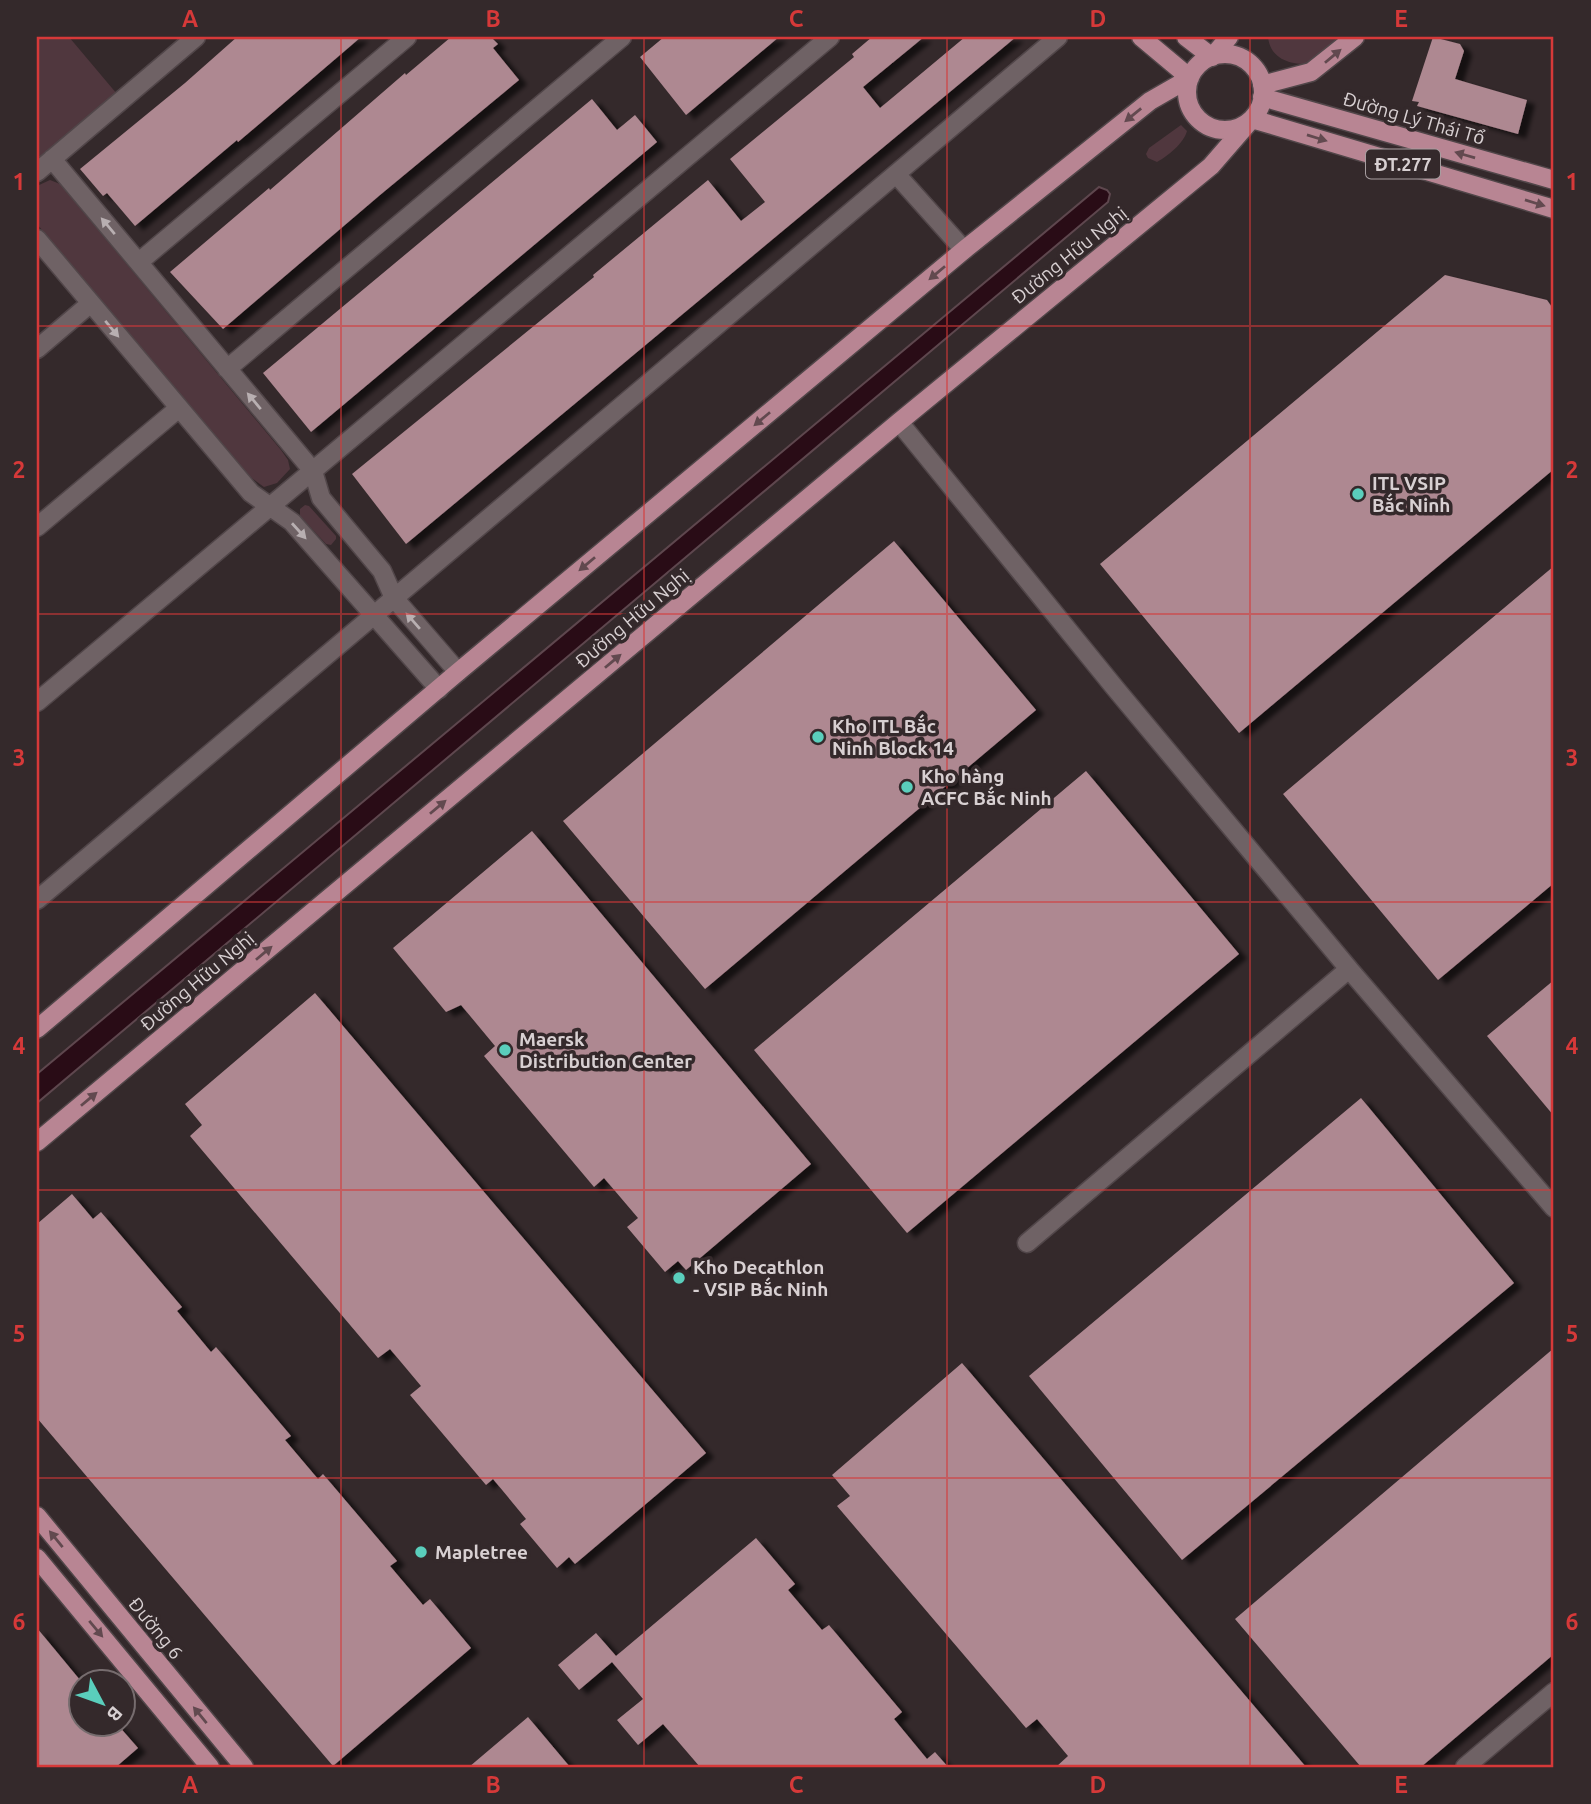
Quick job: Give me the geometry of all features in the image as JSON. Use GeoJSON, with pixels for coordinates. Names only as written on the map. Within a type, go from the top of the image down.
{"type":"FeatureCollection","features":[{"type":"Feature","properties":{"kind":"main road"},"geometry":{"type":"LineString","coordinates":[[1142,37],[1190,78]]}},
{"type":"Feature","properties":{"kind":"main road"},"geometry":{"type":"LineString","coordinates":[[1186,37],[1212,57],[1229,55],[1246,61],[1258,74],[1262,91],[1259,109],[1251,120],[1237,128],[1223,130],[1202,123],[1189,105],[1187,91],[1190,78],[1197,67],[1212,57],[1229,37]]}},
{"type":"Feature","properties":{"kind":"main road"},"geometry":{"type":"LineString","coordinates":[[1262,91],[1311,72],[1355,37]]}},
{"type":"Feature","properties":{"kind":"main road"},"geometry":{"type":"LineString","coordinates":[[37,1029],[458,672],[964,250],[1150,101],[1190,78]]}},
{"type":"Feature","properties":{"kind":"main road","name":"Đường Lý Thái Tổ"},"geometry":{"type":"LineString","coordinates":[[1262,91],[1554,180]]}},
{"type":"Feature","properties":{"kind":"main road","name":"ĐT.277"},"geometry":{"type":"LineString","coordinates":[[1251,120],[1554,209]]}},
{"type":"Feature","properties":{"kind":"main road","name":"Đường Hữu Nghị"},"geometry":{"type":"LineString","coordinates":[[37,1142],[899,422],[1211,166],[1251,120]]}},
{"type":"Feature","properties":{"kind":"main road","name":"Đường 6"},"geometry":{"type":"LineString","coordinates":[[37,1516],[242,1767]]}},
{"type":"Feature","properties":{"kind":"main road"},"geometry":{"type":"LineString","coordinates":[[37,1558],[210,1767]]}},
{"type":"Feature","properties":{"kind":"street"},"geometry":{"type":"LineString","coordinates":[[37,172],[196,37]]}},
{"type":"Feature","properties":{"kind":"street"},"geometry":{"type":"LineString","coordinates":[[139,262],[407,37]]}},
{"type":"Feature","properties":{"kind":"street"},"geometry":{"type":"LineString","coordinates":[[227,369],[622,37]]}},
{"type":"Feature","properties":{"kind":"street"},"geometry":{"type":"LineString","coordinates":[[37,702],[830,37]]}},
{"type":"Feature","properties":{"kind":"street"},"geometry":{"type":"LineString","coordinates":[[37,900],[1058,37]]}},
{"type":"Feature","properties":{"kind":"street"},"geometry":{"type":"LineString","coordinates":[[52,159],[313,471],[321,498],[382,570],[394,598],[458,672]]}},
{"type":"Feature","properties":{"kind":"street"},"geometry":{"type":"LineString","coordinates":[[896,174],[964,250]]}},
{"type":"Feature","properties":{"kind":"street"},"geometry":{"type":"LineString","coordinates":[[37,239],[251,493],[292,522],[439,689]]}},
{"type":"Feature","properties":{"kind":"street"},"geometry":{"type":"LineString","coordinates":[[37,349],[91,303]]}},
{"type":"Feature","properties":{"kind":"street"},"geometry":{"type":"LineString","coordinates":[[37,527],[179,408]]}},
{"type":"Feature","properties":{"kind":"street"},"geometry":{"type":"LineString","coordinates":[[899,422],[1115,688],[1554,1208]]}},
{"type":"Feature","properties":{"kind":"street"},"geometry":{"type":"LineString","coordinates":[[1027,1243],[1349,968]]}},
{"type":"Feature","properties":{"kind":"street"},"geometry":{"type":"LineString","coordinates":[[1465,1767],[1554,1692]]}},
{"type":"Feature","properties":{"kind":"shaded area"},"geometry":{"type":"Polygon","coordinates":[[[37,37],[69,37],[117,94],[37,161],[37,37]]]}},
{"type":"Feature","properties":{"kind":"shaded area"},"geometry":{"type":"Polygon","coordinates":[[[1268,37],[1341,37],[1305,64],[1280,58],[1272,50],[1268,37]]]}},
{"type":"Feature","properties":{"kind":"shaded area"},"geometry":{"type":"Polygon","coordinates":[[[1181,125],[1187,131],[1175,149],[1157,162],[1148,158],[1146,154],[1149,148],[1181,125]]]}},
{"type":"Feature","properties":{"kind":"shaded area"},"geometry":{"type":"Polygon","coordinates":[[[50,180],[60,184],[281,450],[290,469],[277,483],[264,487],[249,476],[37,224],[37,186],[50,180]]]}},
{"type":"Feature","properties":{"kind":"shaded area"},"geometry":{"type":"Polygon","coordinates":[[[1099,187],[1110,194],[1108,202],[37,1103],[37,1074],[1099,187]]]}},
{"type":"Feature","properties":{"kind":"shaded area"},"geometry":{"type":"Polygon","coordinates":[[[305,505],[309,506],[336,536],[331,545],[326,544],[300,516],[300,509],[305,505]]]}},
{"type":"Feature","properties":{"kind":"building"},"geometry":{"type":"Polygon","coordinates":[[[237,37],[361,37],[135,226],[107,193],[103,196],[80,169],[237,37]]]}},
{"type":"Feature","properties":{"kind":"building"},"geometry":{"type":"Polygon","coordinates":[[[451,37],[491,37],[498,44],[493,48],[519,80],[223,329],[170,272],[451,37]]]}},
{"type":"Feature","properties":{"kind":"building"},"geometry":{"type":"Polygon","coordinates":[[[664,37],[779,37],[686,115],[640,57],[664,37]]]}},
{"type":"Feature","properties":{"kind":"building"},"geometry":{"type":"Polygon","coordinates":[[[872,37],[924,37],[863,87],[880,108],[965,37],[1016,37],[406,544],[352,474],[594,277],[593,275],[708,180],[741,221],[765,202],[730,159],[854,57],[852,54],[872,37]]]}},
{"type":"Feature","properties":{"kind":"building"},"geometry":{"type":"Polygon","coordinates":[[[1433,37],[1460,44],[1464,51],[1455,79],[1527,100],[1518,134],[1417,106],[1419,102],[1412,101],[1433,37]]]}},
{"type":"Feature","properties":{"kind":"building"},"geometry":{"type":"Polygon","coordinates":[[[592,99],[617,130],[635,115],[657,142],[311,432],[263,373],[592,99]]]}},
{"type":"Feature","properties":{"kind":"building"},"geometry":{"type":"Polygon","coordinates":[[[1445,275],[1547,300],[1554,310],[1554,469],[1239,733],[1100,564],[1445,275]]]}},
{"type":"Feature","properties":{"kind":"building"},"geometry":{"type":"Polygon","coordinates":[[[894,541],[1036,710],[705,989],[563,821],[894,541]]]}},
{"type":"Feature","properties":{"kind":"building"},"geometry":{"type":"Polygon","coordinates":[[[1554,566],[1554,883],[1438,980],[1283,794],[1554,566]]]}},
{"type":"Feature","properties":{"kind":"building"},"geometry":{"type":"Polygon","coordinates":[[[1086,771],[1239,954],[907,1233],[754,1050],[1086,771]]]}},
{"type":"Feature","properties":{"kind":"building"},"geometry":{"type":"Polygon","coordinates":[[[532,831],[811,1164],[686,1270],[678,1261],[665,1272],[627,1227],[638,1218],[604,1178],[594,1187],[484,1056],[495,1046],[461,1005],[446,1012],[393,948],[532,831]]]}},
{"type":"Feature","properties":{"kind":"building"},"geometry":{"type":"Polygon","coordinates":[[[1554,980],[1554,1116],[1487,1036],[1554,980]]]}},
{"type":"Feature","properties":{"kind":"building"},"geometry":{"type":"Polygon","coordinates":[[[315,993],[706,1453],[575,1564],[569,1557],[557,1568],[520,1524],[526,1519],[493,1479],[486,1485],[410,1395],[421,1386],[390,1349],[378,1358],[190,1136],[202,1125],[185,1104],[315,993]]]}},
{"type":"Feature","properties":{"kind":"building"},"geometry":{"type":"Polygon","coordinates":[[[1361,1098],[1514,1283],[1182,1560],[1029,1376],[1361,1098]]]}},
{"type":"Feature","properties":{"kind":"building"},"geometry":{"type":"Polygon","coordinates":[[[72,1194],[93,1219],[101,1212],[182,1307],[177,1311],[211,1352],[216,1347],[291,1436],[285,1440],[318,1479],[323,1474],[397,1561],[390,1566],[423,1605],[430,1599],[471,1648],[333,1766],[37,1418],[37,1224],[72,1194]]]}},
{"type":"Feature","properties":{"kind":"building"},"geometry":{"type":"Polygon","coordinates":[[[1554,1348],[1554,1654],[1421,1767],[1361,1767],[1235,1619],[1554,1348]]]}},
{"type":"Feature","properties":{"kind":"building"},"geometry":{"type":"Polygon","coordinates":[[[962,1363],[1306,1767],[1056,1767],[1068,1756],[1037,1719],[1026,1728],[837,1506],[850,1496],[832,1475],[962,1363]]]}},
{"type":"Feature","properties":{"kind":"building"},"geometry":{"type":"Polygon","coordinates":[[[756,1538],[795,1584],[788,1590],[822,1630],[829,1625],[902,1712],[894,1719],[927,1759],[935,1752],[948,1767],[700,1767],[663,1724],[638,1745],[617,1720],[643,1699],[612,1662],[579,1690],[558,1665],[596,1633],[616,1656],[756,1538]]]}},
{"type":"Feature","properties":{"kind":"building"},"geometry":{"type":"Polygon","coordinates":[[[37,1628],[70,1668],[66,1668],[66,1738],[129,1738],[138,1748],[116,1767],[37,1767],[37,1628]]]}},
{"type":"Feature","properties":{"kind":"building"},"geometry":{"type":"Polygon","coordinates":[[[528,1717],[570,1767],[469,1767],[528,1717]]]}},
{"type":"Feature","properties":{"kind":"place","name":"ITL VSIP Bắc Ninh"},"geometry":{"type":"Point","coordinates":[1358,494]}},
{"type":"Feature","properties":{"kind":"place","name":"Kho ITL Bắc Ninh Block 14"},"geometry":{"type":"Point","coordinates":[818,737]}},
{"type":"Feature","properties":{"kind":"place","name":"Kho hàng ACFC Bắc Ninh"},"geometry":{"type":"Point","coordinates":[907,787]}},
{"type":"Feature","properties":{"kind":"place","name":"Maersk Distribution Center"},"geometry":{"type":"Point","coordinates":[505,1050]}},
{"type":"Feature","properties":{"kind":"place","name":"Kho Decathlon - VSIP Bắc Ninh"},"geometry":{"type":"Point","coordinates":[679,1278]}},
{"type":"Feature","properties":{"kind":"place","name":"Mapletree"},"geometry":{"type":"Point","coordinates":[421,1552]}}]}
